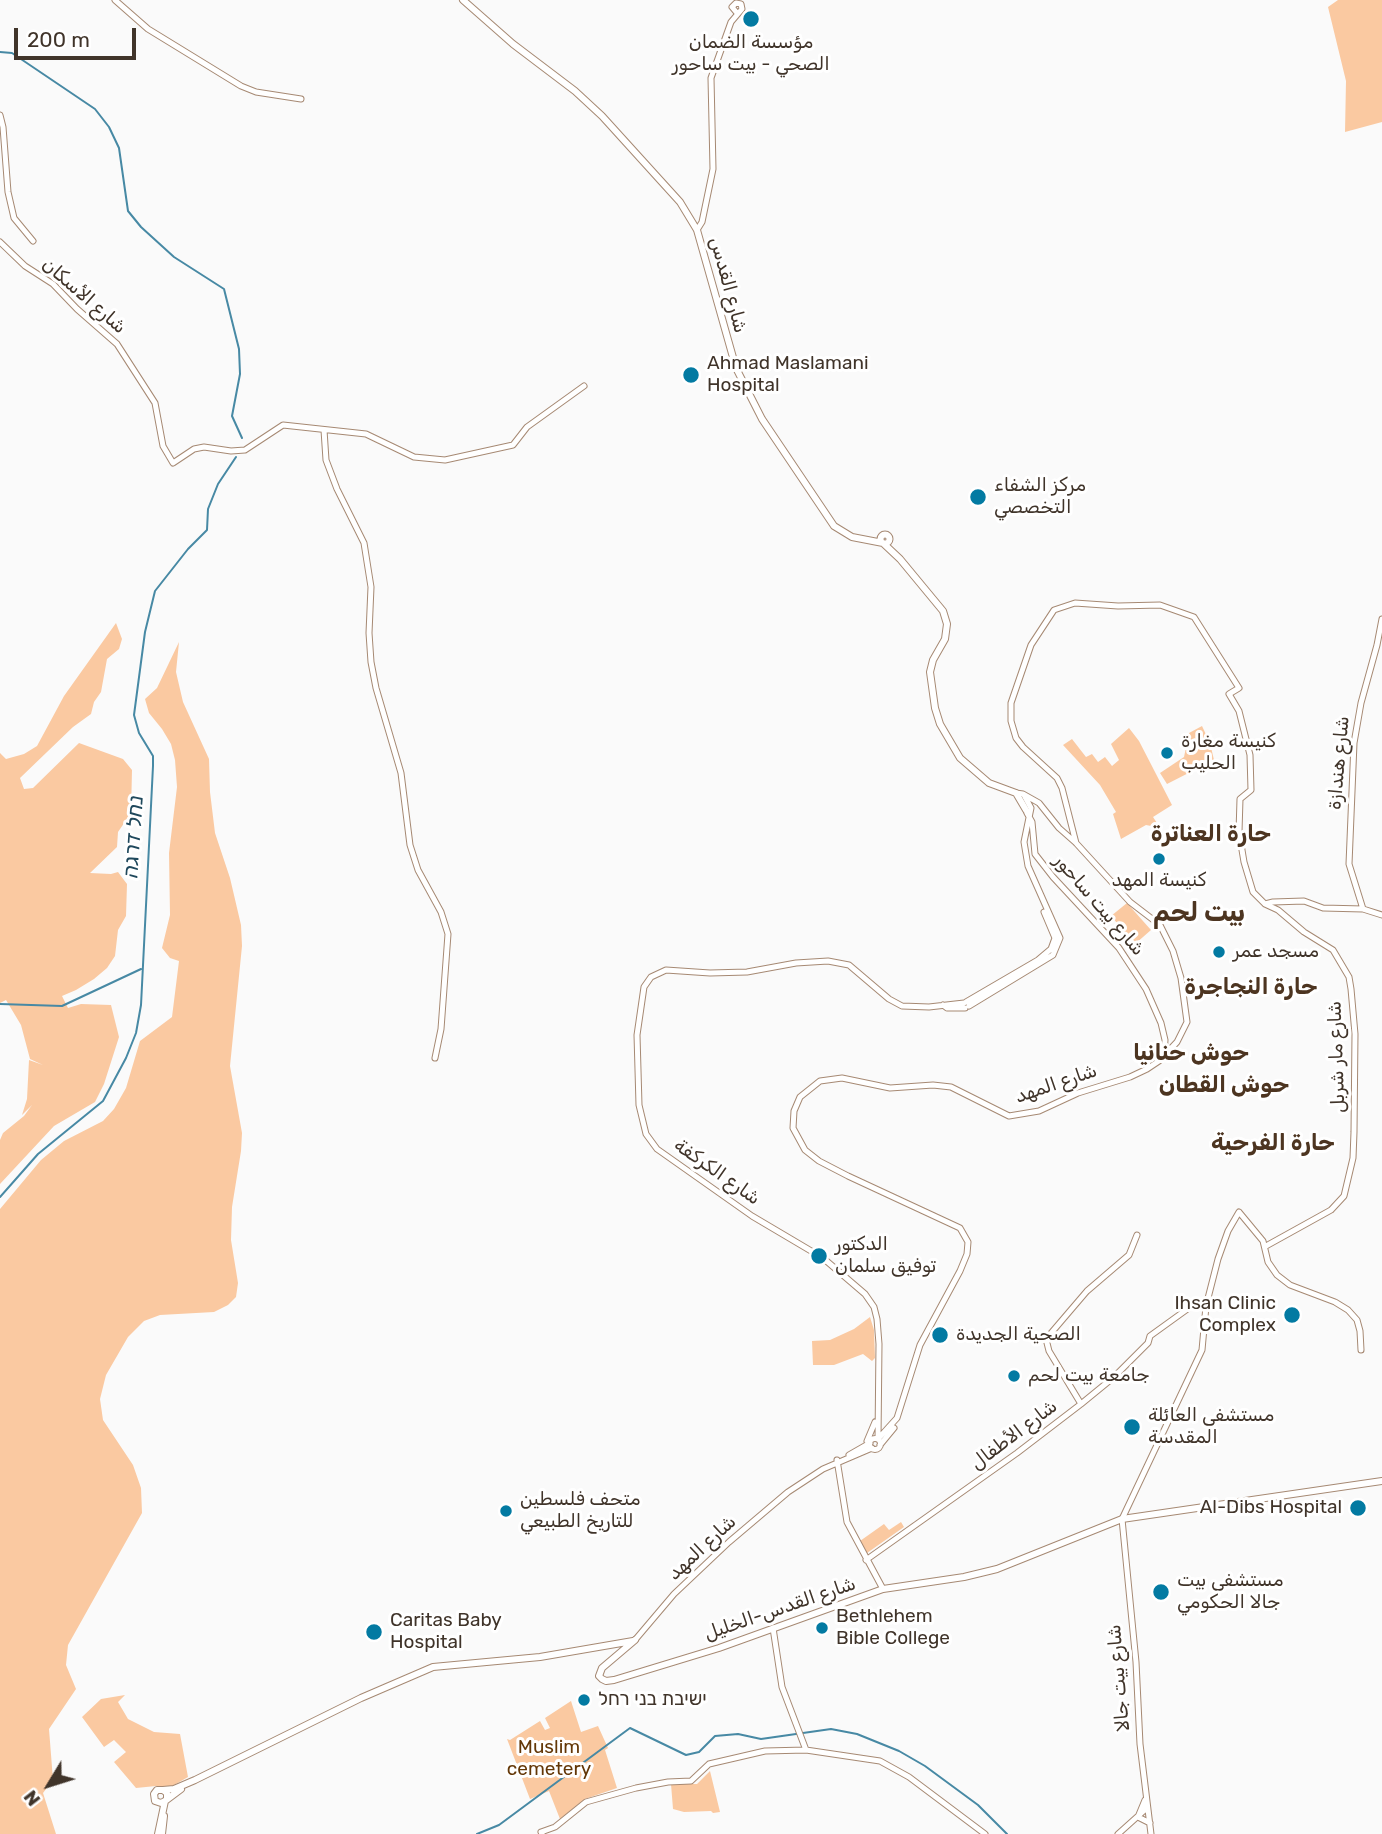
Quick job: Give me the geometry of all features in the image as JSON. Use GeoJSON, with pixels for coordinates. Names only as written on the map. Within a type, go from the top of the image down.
{"type":"FeatureCollection","features":[{"type":"Feature","properties":{"kind":"main road","name":"شارع القدس"},"geometry":{"type":"LineString","coordinates":[[463,0],[513,44],[576,91],[680,202],[697,230],[728,348],[752,402],[834,526],[852,537],[884,539],[943,611],[947,624],[945,639],[933,660],[930,672],[940,724],[960,758],[976,773],[989,783],[1020,793]]}},
{"type":"Feature","properties":{"kind":"main road"},"geometry":{"type":"LineString","coordinates":[[1020,793],[1028,811]]}},
{"type":"Feature","properties":{"kind":"main road","name":"شارع القدس-الخليل"},"geometry":{"type":"LineString","coordinates":[[635,1640],[602,1668],[599,1676],[602,1679],[607,1681],[620,1678],[719,1648],[883,1588],[964,1577],[997,1569],[1122,1519],[1382,1481]]}},
{"type":"Feature","properties":{"kind":"main road"},"geometry":{"type":"LineString","coordinates":[[160,1834],[160,1818],[154,1794],[157,1790],[174,1789],[195,1780],[433,1667],[540,1657],[635,1640]]}},
{"type":"Feature","properties":{"kind":"main road"},"geometry":{"type":"LineString","coordinates":[[157,1802],[166,1800],[195,1780]]}},
{"type":"Feature","properties":{"kind":"main road"},"geometry":{"type":"LineString","coordinates":[[160,1818],[167,1793],[163,1790]]}},
{"type":"Feature","properties":{"kind":"main road"},"geometry":{"type":"LineString","coordinates":[[160,1834],[163,1810]]}},
{"type":"Feature","properties":{"kind":"street"},"geometry":{"type":"LineString","coordinates":[[115,0],[148,29],[241,86],[256,92],[302,99]]}},
{"type":"Feature","properties":{"kind":"street"},"geometry":{"type":"LineString","coordinates":[[697,230],[702,222],[713,169],[712,78],[735,11],[742,9],[741,2]]}},
{"type":"Feature","properties":{"kind":"street","name":"شارع الأسكان"},"geometry":{"type":"LineString","coordinates":[[0,115],[8,192],[14,218],[33,241]]}},
{"type":"Feature","properties":{"kind":"street","name":"شارع الأسكان"},"geometry":{"type":"LineString","coordinates":[[0,243],[25,266],[53,284],[117,344],[155,402],[163,446],[173,463],[194,449],[204,447],[245,450],[283,425],[366,434],[414,457],[446,460],[513,445],[527,426],[584,386]]}},
{"type":"Feature","properties":{"kind":"street"},"geometry":{"type":"LineString","coordinates":[[324,430],[326,460],[363,543],[371,587],[369,634],[376,688],[401,773],[410,845],[418,870],[441,912],[448,934],[441,1029],[435,1058]]}},
{"type":"Feature","properties":{"kind":"street","name":"شارع مار شربل"},"geometry":{"type":"LineString","coordinates":[[1076,843],[1057,778],[1023,747],[1016,738],[1011,722],[1011,703],[1031,645],[1054,610],[1075,603],[1160,606],[1194,617],[1239,688],[1229,694],[1243,724],[1250,755],[1251,790],[1240,799],[1239,832],[1253,892],[1265,904],[1278,909],[1304,932],[1333,950],[1344,967],[1351,989],[1355,1034],[1353,1158],[1344,1196],[1331,1210],[1266,1246]]}},
{"type":"Feature","properties":{"kind":"street","name":"شارع هندازة"},"geometry":{"type":"LineString","coordinates":[[1363,909],[1349,864],[1354,743],[1382,620]]}},
{"type":"Feature","properties":{"kind":"street"},"geometry":{"type":"LineString","coordinates":[[1020,793],[1039,803],[1059,828],[1076,843]]}},
{"type":"Feature","properties":{"kind":"street"},"geometry":{"type":"LineString","coordinates":[[1028,811],[1039,803]]}},
{"type":"Feature","properties":{"kind":"street","name":"شارع الكركفة"},"geometry":{"type":"LineString","coordinates":[[879,1442],[879,1344],[874,1307],[865,1294],[823,1258],[752,1216],[657,1149],[651,1142],[639,1105],[637,1035],[645,987],[651,977],[666,970],[747,972],[796,963],[842,962],[902,1006],[943,1005],[947,1008],[966,1005],[1038,960],[1053,946],[1055,938],[1023,862],[1022,829],[1028,811]]}},
{"type":"Feature","properties":{"kind":"street","name":"شارع بيت ساحور"},"geometry":{"type":"LineString","coordinates":[[1028,811],[1032,822],[1035,854],[1119,948],[1146,989],[1166,1040],[1164,1055]]}},
{"type":"Feature","properties":{"kind":"street","name":"شارع المهد"},"geometry":{"type":"LineString","coordinates":[[879,1442],[896,1425],[903,1410],[924,1339],[960,1271],[967,1254],[968,1242],[960,1228],[848,1176],[805,1150],[793,1128],[794,1111],[800,1097],[820,1081],[831,1078],[890,1088],[947,1087],[1009,1116],[1039,1111],[1078,1093],[1130,1077],[1147,1069],[1164,1055],[1177,1042],[1187,1022],[1181,978],[1173,951],[1160,925],[1130,901],[1076,843]]}},
{"type":"Feature","properties":{"kind":"street"},"geometry":{"type":"LineString","coordinates":[[1265,904],[1304,901],[1323,908],[1363,909],[1382,915]]}},
{"type":"Feature","properties":{"kind":"street"},"geometry":{"type":"LineString","coordinates":[[1122,1519],[1202,1350],[1206,1306],[1222,1248],[1240,1212],[1266,1246],[1268,1262],[1277,1275],[1290,1285],[1348,1310],[1357,1320],[1361,1350]]}},
{"type":"Feature","properties":{"kind":"street"},"geometry":{"type":"LineString","coordinates":[[1081,1404],[1049,1352],[1046,1339],[1087,1291],[1129,1255],[1137,1235]]}},
{"type":"Feature","properties":{"kind":"street","name":"شارع الأطفال"},"geometry":{"type":"LineString","coordinates":[[866,1560],[1081,1404],[1131,1360],[1148,1343],[1150,1336],[1193,1305],[1206,1306]]}},
{"type":"Feature","properties":{"kind":"street","name":"شارع المهد"},"geometry":{"type":"LineString","coordinates":[[879,1442],[897,1418],[924,1339]]}},
{"type":"Feature","properties":{"kind":"street"},"geometry":{"type":"LineString","coordinates":[[862,1448],[877,1419],[888,1429]]}},
{"type":"Feature","properties":{"kind":"street"},"geometry":{"type":"LineString","coordinates":[[870,1434],[870,1444]]}},
{"type":"Feature","properties":{"kind":"street"},"geometry":{"type":"LineString","coordinates":[[870,1444],[876,1449],[879,1442]]}},
{"type":"Feature","properties":{"kind":"street"},"geometry":{"type":"LineString","coordinates":[[870,1444],[835,1463],[847,1522],[883,1588]]}},
{"type":"Feature","properties":{"kind":"street","name":"شارع المهد"},"geometry":{"type":"LineString","coordinates":[[635,1640],[674,1594],[729,1542],[803,1480],[870,1444]]}},
{"type":"Feature","properties":{"kind":"street","name":"شارع بيت جالا"},"geometry":{"type":"LineString","coordinates":[[1122,1519],[1151,1834]]}},
{"type":"Feature","properties":{"kind":"street"},"geometry":{"type":"LineString","coordinates":[[773,1628],[782,1687],[806,1750]]}},
{"type":"Feature","properties":{"kind":"street"},"geometry":{"type":"LineString","coordinates":[[542,1834],[541,1832],[555,1827],[586,1802],[636,1788],[691,1781],[709,1764],[765,1751],[806,1750],[880,1761],[909,1777],[985,1834]]}},
{"type":"Feature","properties":{"kind":"street"},"geometry":{"type":"LineString","coordinates":[[1138,1817],[1146,1798]]}},
{"type":"Feature","properties":{"kind":"street"},"geometry":{"type":"LineString","coordinates":[[1118,1834],[1147,1811]]}},
{"type":"Feature","properties":{"kind":"street"},"geometry":{"type":"LineString","coordinates":[[1138,1817],[1150,1823]]}},
{"type":"Feature","properties":{"kind":"green space"},"geometry":{"type":"Polygon","coordinates":[[[1338,0],[1382,0],[1382,122],[1345,132],[1346,81],[1328,7],[1338,0]]]}},
{"type":"Feature","properties":{"kind":"green space"},"geometry":{"type":"Polygon","coordinates":[[[116,623],[122,639],[119,649],[107,659],[101,692],[94,702],[91,714],[73,727],[20,778],[24,789],[33,788],[79,743],[123,759],[132,770],[131,813],[118,832],[117,847],[90,873],[118,872],[127,884],[126,916],[118,930],[115,956],[107,968],[94,979],[62,996],[68,1008],[81,1004],[111,1005],[119,1037],[104,1084],[95,1102],[54,1126],[0,1184],[0,1140],[3,1133],[24,1116],[32,1105],[22,1115],[27,1099],[29,1060],[43,1065],[30,1059],[21,1025],[6,1000],[0,1003],[0,753],[6,759],[24,754],[37,746],[64,696],[116,623]]]}},
{"type":"Feature","properties":{"kind":"green space"},"geometry":{"type":"Polygon","coordinates":[[[179,642],[176,672],[183,702],[209,759],[215,833],[230,878],[241,925],[242,946],[230,1066],[242,1133],[232,1207],[231,1240],[238,1283],[236,1297],[228,1305],[214,1312],[160,1315],[144,1321],[128,1337],[106,1375],[100,1399],[103,1420],[133,1465],[141,1488],[142,1513],[68,1645],[66,1665],[76,1689],[49,1729],[53,1780],[43,1793],[56,1834],[0,1834],[0,1209],[41,1160],[64,1141],[103,1121],[114,1109],[126,1088],[140,1041],[172,1017],[179,961],[170,958],[162,948],[170,915],[169,853],[177,787],[175,760],[171,744],[149,713],[145,699],[157,688],[179,642]]]}},
{"type":"Feature","properties":{"kind":"green space"},"geometry":{"type":"Polygon","coordinates":[[[1202,726],[1214,760],[1167,784],[1160,773],[1184,757],[1189,733],[1202,726]]]}},
{"type":"Feature","properties":{"kind":"green space"},"geometry":{"type":"Polygon","coordinates":[[[1129,728],[1139,741],[1172,805],[1153,817],[1157,823],[1146,825],[1121,839],[1113,814],[1116,812],[1100,785],[1063,745],[1072,739],[1086,757],[1092,754],[1098,762],[1105,757],[1112,766],[1119,760],[1111,744],[1129,728]]]}},
{"type":"Feature","properties":{"kind":"green space"},"geometry":{"type":"Polygon","coordinates":[[[1127,903],[1151,930],[1135,944],[1111,916],[1127,903]]]}},
{"type":"Feature","properties":{"kind":"green space"},"geometry":{"type":"Polygon","coordinates":[[[870,1317],[874,1330],[875,1358],[872,1361],[863,1354],[834,1365],[813,1365],[812,1341],[830,1340],[854,1329],[870,1317]]]}},
{"type":"Feature","properties":{"kind":"green space"},"geometry":{"type":"Polygon","coordinates":[[[901,1522],[904,1527],[867,1553],[860,1541],[884,1524],[889,1530],[901,1522]]]}},
{"type":"Feature","properties":{"kind":"green space"},"geometry":{"type":"Polygon","coordinates":[[[125,1695],[118,1702],[128,1719],[154,1732],[180,1734],[188,1777],[169,1788],[136,1788],[114,1762],[126,1752],[114,1740],[104,1747],[82,1717],[101,1699],[125,1695]]]}},
{"type":"Feature","properties":{"kind":"green space","name":"Muslim cemetery"},"geometry":{"type":"Polygon","coordinates":[[[571,1701],[581,1732],[598,1726],[608,1748],[605,1750],[617,1788],[585,1799],[560,1819],[549,1791],[530,1799],[507,1739],[510,1740],[540,1721],[545,1730],[550,1728],[545,1718],[571,1701]]]}},
{"type":"Feature","properties":{"kind":"green space"},"geometry":{"type":"Polygon","coordinates":[[[710,1771],[720,1812],[684,1812],[673,1809],[671,1784],[697,1784],[710,1771]]]}},
{"type":"Feature","properties":{"kind":"waterway","name":"נחל דרגה"},"geometry":{"type":"LineString","coordinates":[[0,52],[12,53],[95,109],[109,127],[119,148],[128,211],[141,227],[174,257],[224,289],[239,349],[240,374],[232,416],[242,438]]}},
{"type":"Feature","properties":{"kind":"waterway","name":"נחל דרגה"},"geometry":{"type":"LineString","coordinates":[[0,1197],[38,1154],[103,1101],[136,1033],[141,1005],[153,766],[153,756],[139,733],[134,715],[145,632],[155,591],[188,549],[207,530],[208,509],[218,484],[236,457]]}},
{"type":"Feature","properties":{"kind":"waterway"},"geometry":{"type":"LineString","coordinates":[[0,1004],[62,1006],[141,969]]}},
{"type":"Feature","properties":{"kind":"waterway"},"geometry":{"type":"LineString","coordinates":[[477,1834],[499,1825],[630,1728],[686,1755],[699,1752],[715,1736],[738,1734],[761,1739],[831,1729],[857,1734],[899,1751],[925,1766],[978,1805],[1007,1834]]}},
{"type":"Feature","properties":{"kind":"place","name":"مؤسسة الضمان الصحي - بيت ساحور"},"geometry":{"type":"Point","coordinates":[751,19]}},
{"type":"Feature","properties":{"kind":"place","name":"Ahmad Maslamani Hospital"},"geometry":{"type":"Point","coordinates":[691,375]}},
{"type":"Feature","properties":{"kind":"place","name":"مركز الشفاء التخصصي"},"geometry":{"type":"Point","coordinates":[978,497]}},
{"type":"Feature","properties":{"kind":"place","name":"كنيسة مغارة الحليب"},"geometry":{"type":"Point","coordinates":[1167,753]}},
{"type":"Feature","properties":{"kind":"place","name":"كنيسة المهد"},"geometry":{"type":"Point","coordinates":[1159,859]}},
{"type":"Feature","properties":{"kind":"place","name":"مسجد عمر"},"geometry":{"type":"Point","coordinates":[1219,952]}},
{"type":"Feature","properties":{"kind":"place","name":"الدكتور توفيق سلمان"},"geometry":{"type":"Point","coordinates":[819,1256]}},
{"type":"Feature","properties":{"kind":"place","name":"Ihsan Clinic Complex"},"geometry":{"type":"Point","coordinates":[1292,1315]}},
{"type":"Feature","properties":{"kind":"place","name":"الصحية الجديدة"},"geometry":{"type":"Point","coordinates":[940,1335]}},
{"type":"Feature","properties":{"kind":"place","name":"جامعة بيت لحم"},"geometry":{"type":"Point","coordinates":[1014,1376]}},
{"type":"Feature","properties":{"kind":"place","name":"مستشفى العائلة المقدسة"},"geometry":{"type":"Point","coordinates":[1132,1427]}},
{"type":"Feature","properties":{"kind":"place","name":"Al-Dibs Hospital"},"geometry":{"type":"Point","coordinates":[1358,1508]}},
{"type":"Feature","properties":{"kind":"place","name":"متحف فلسطين للتاريخ الطبيعي"},"geometry":{"type":"Point","coordinates":[506,1511]}},
{"type":"Feature","properties":{"kind":"place","name":"مستشفى بيت جالا الحكومي"},"geometry":{"type":"Point","coordinates":[1161,1592]}},
{"type":"Feature","properties":{"kind":"place","name":"Bethlehem Bible College"},"geometry":{"type":"Point","coordinates":[822,1628]}},
{"type":"Feature","properties":{"kind":"place","name":"Caritas Baby Hospital"},"geometry":{"type":"Point","coordinates":[374,1632]}},
{"type":"Feature","properties":{"kind":"place","name":"ישיבת בני רחל"},"geometry":{"type":"Point","coordinates":[584,1700]}},
{"type":"Feature","properties":{"kind":"district","name":"حارة العناترة"},"geometry":{"type":"Point","coordinates":[1211,834]}},
{"type":"Feature","properties":{"kind":"district","name":"بيت لحم"},"geometry":{"type":"Point","coordinates":[1199,913]}},
{"type":"Feature","properties":{"kind":"district","name":"حارة النجاجرة"},"geometry":{"type":"Point","coordinates":[1251,987]}},
{"type":"Feature","properties":{"kind":"district","name":"حوش حنانيا"},"geometry":{"type":"Point","coordinates":[1191,1053]}},
{"type":"Feature","properties":{"kind":"district","name":"حوش القطان"},"geometry":{"type":"Point","coordinates":[1224,1085]}},
{"type":"Feature","properties":{"kind":"district","name":"حارة الفرحية"},"geometry":{"type":"Point","coordinates":[1273,1143]}}]}
